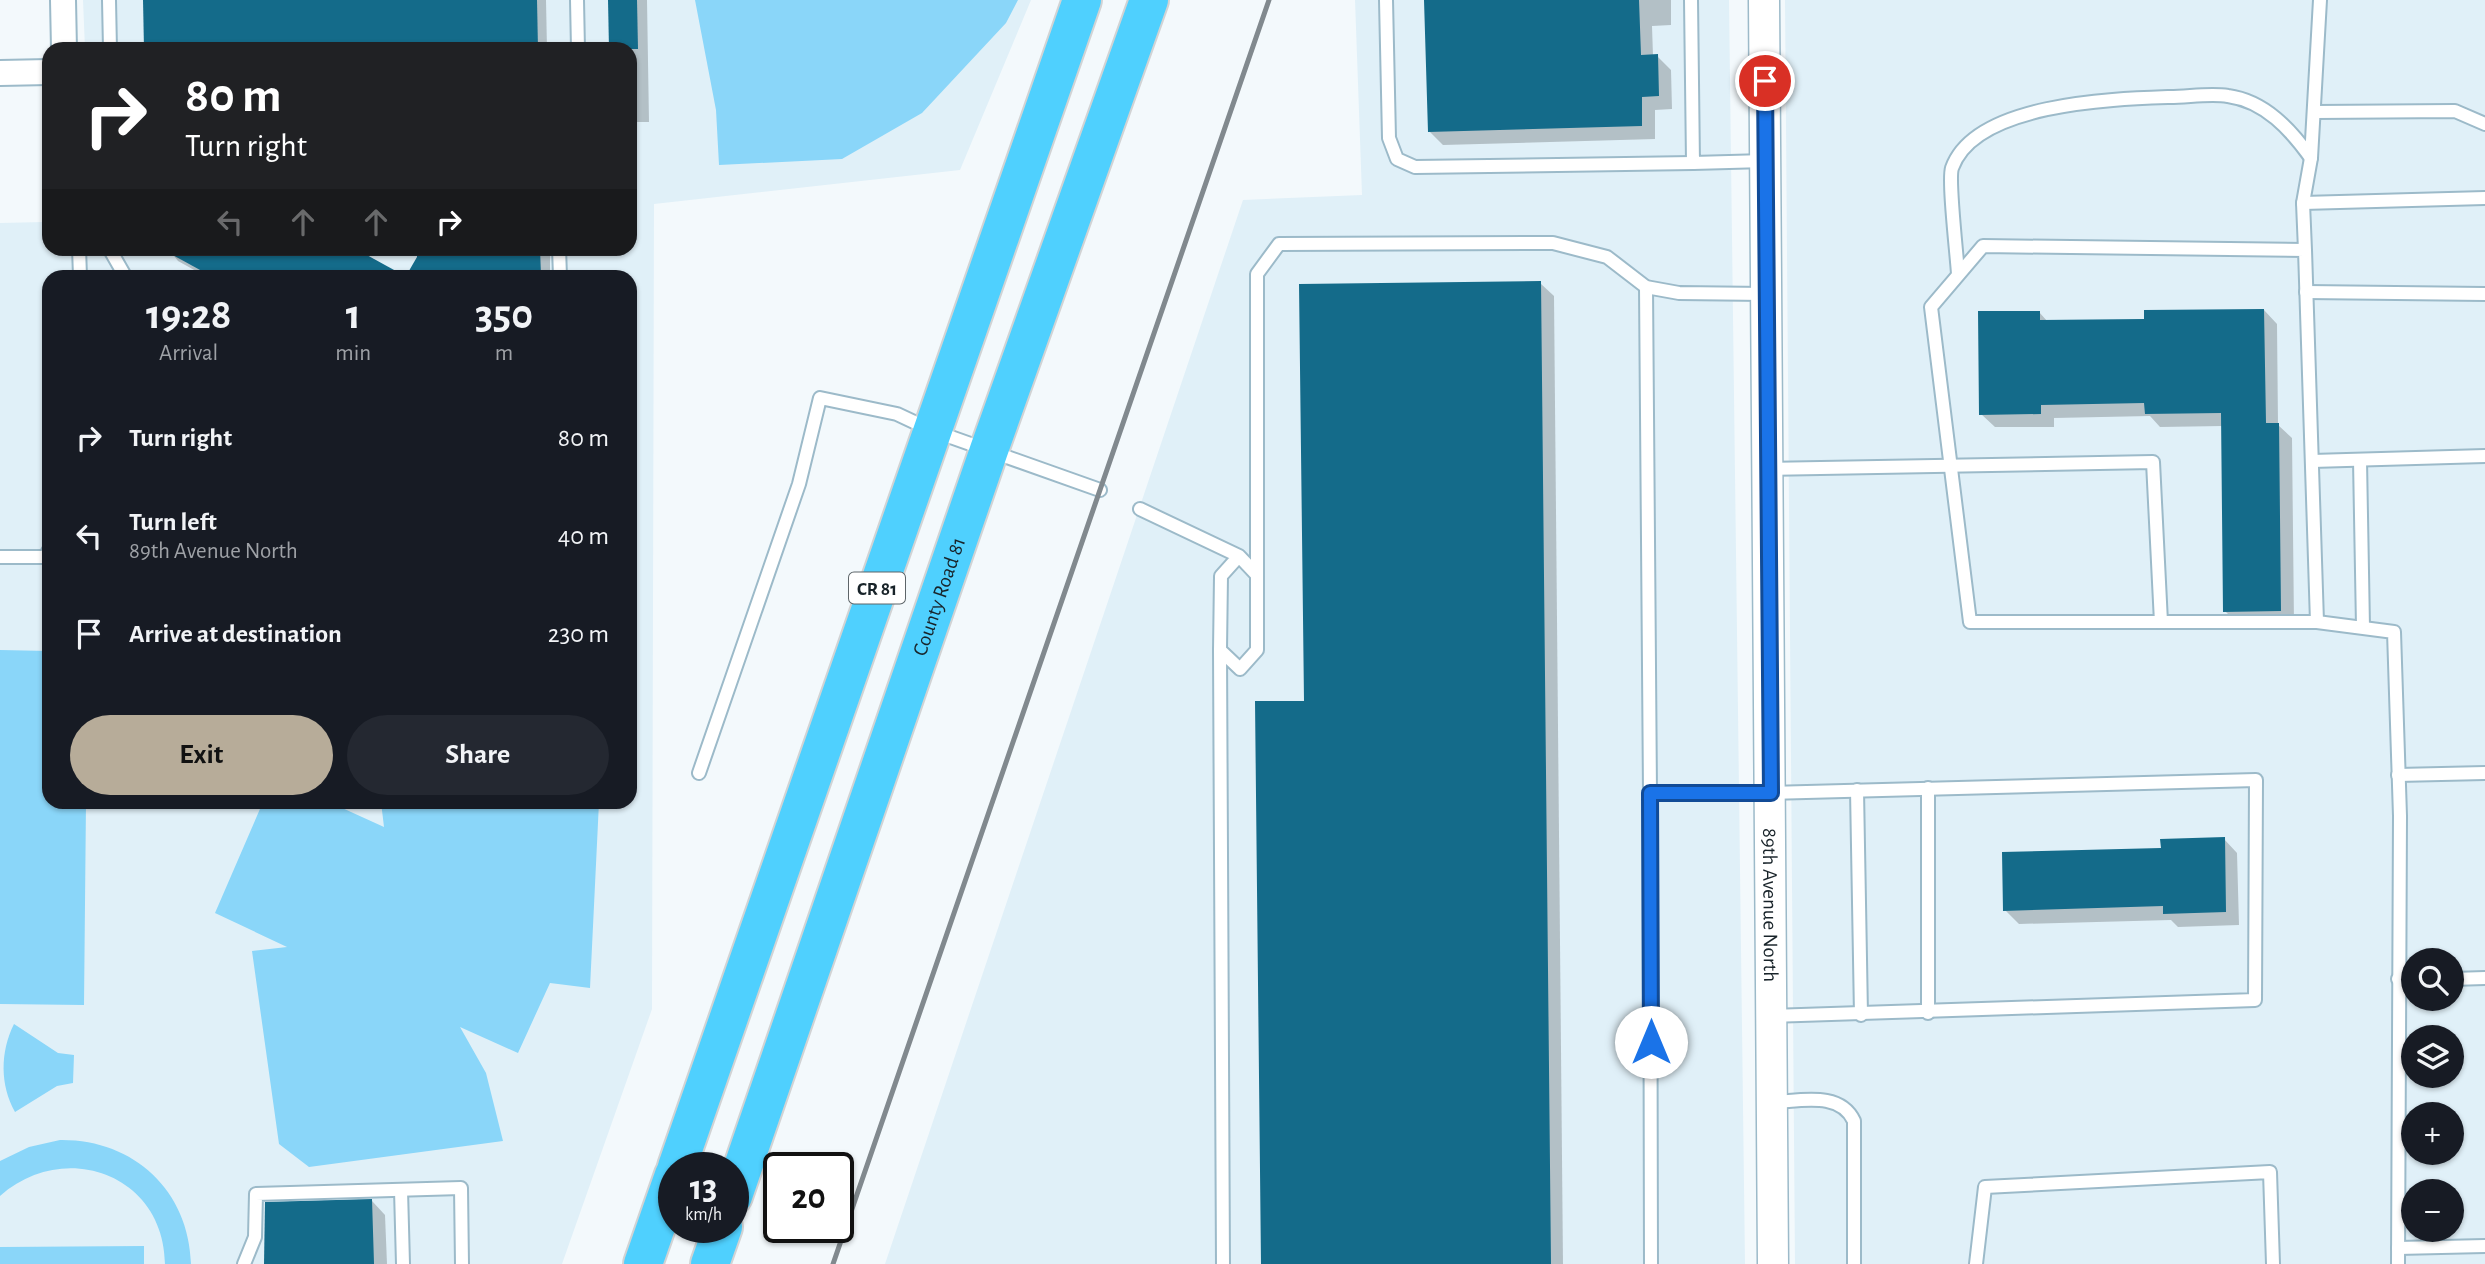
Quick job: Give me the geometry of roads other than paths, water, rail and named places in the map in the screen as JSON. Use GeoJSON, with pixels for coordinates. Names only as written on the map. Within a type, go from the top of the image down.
{"type":"FeatureCollection","features":[{"type":"Feature","properties":{"kind":"highway","name":"CR 81"},"geometry":{"type":"LineString","coordinates":[[682,1152],[1082,0]]}},
{"type":"Feature","properties":{"kind":"highway","name":"County Road 81"},"geometry":{"type":"LineString","coordinates":[[748,1152],[989,450],[1126,58],[1149,0]]}},
{"type":"Feature","properties":{"kind":"highway"},"geometry":{"type":"LineString","coordinates":[[643,1264],[658,1221]]}},
{"type":"Feature","properties":{"kind":"highway"},"geometry":{"type":"LineString","coordinates":[[710,1264],[717,1243]]}},
{"type":"Feature","properties":{"kind":"street"},"geometry":{"type":"LineString","coordinates":[[63,0],[64,42]]}},
{"type":"Feature","properties":{"kind":"street","name":"89th Avenue North"},"geometry":{"type":"LineString","coordinates":[[1764,0],[1773,1264]]}},
{"type":"Feature","properties":{"kind":"street"},"geometry":{"type":"LineString","coordinates":[[0,73],[42,72]]}},
{"type":"Feature","properties":{"kind":"lane"},"geometry":{"type":"LineString","coordinates":[[109,0],[110,42]]}},
{"type":"Feature","properties":{"kind":"lane"},"geometry":{"type":"LineString","coordinates":[[577,0],[578,42]]}},
{"type":"Feature","properties":{"kind":"lane"},"geometry":{"type":"LineString","coordinates":[[1386,0],[1389,138],[1398,159],[1415,167],[1765,161]]}},
{"type":"Feature","properties":{"kind":"lane"},"geometry":{"type":"LineString","coordinates":[[1691,0],[1693,163]]}},
{"type":"Feature","properties":{"kind":"lane"},"geometry":{"type":"LineString","coordinates":[[2317,622],[2303,203],[2311,158],[2315,111],[2320,0]]}},
{"type":"Feature","properties":{"kind":"lane"},"geometry":{"type":"LineString","coordinates":[[1958,274],[1952,169],[1969,141],[2000,125],[2048,108],[2098,99],[2229,96],[2264,110],[2294,133],[2311,158]]}},
{"type":"Feature","properties":{"kind":"lane"},"geometry":{"type":"LineString","coordinates":[[2315,111],[2455,110],[2480,119],[2485,124]]}},
{"type":"Feature","properties":{"kind":"lane"},"geometry":{"type":"LineString","coordinates":[[2303,203],[2485,198]]}},
{"type":"Feature","properties":{"kind":"lane"},"geometry":{"type":"LineString","coordinates":[[1220,650],[1240,669],[1258,650],[1256,274],[1279,244],[1553,243],[1607,257],[1646,286],[1679,293],[1767,294]]}},
{"type":"Feature","properties":{"kind":"lane"},"geometry":{"type":"LineString","coordinates":[[2305,250],[1983,246],[1931,307],[1970,622],[2317,622],[2393,632],[2398,775],[2398,1264]]}},
{"type":"Feature","properties":{"kind":"lane"},"geometry":{"type":"LineString","coordinates":[[1646,286],[1651,1264]]}},
{"type":"Feature","properties":{"kind":"lane"},"geometry":{"type":"LineString","coordinates":[[2306,292],[2485,294]]}},
{"type":"Feature","properties":{"kind":"lane"},"geometry":{"type":"LineString","coordinates":[[699,773],[799,484],[820,398],[897,414],[931,430],[1100,490]]}},
{"type":"Feature","properties":{"kind":"lane"},"geometry":{"type":"LineString","coordinates":[[2312,461],[2485,456]]}},
{"type":"Feature","properties":{"kind":"lane"},"geometry":{"type":"LineString","coordinates":[[2360,460],[2364,628]]}},
{"type":"Feature","properties":{"kind":"lane"},"geometry":{"type":"LineString","coordinates":[[1768,469],[2153,462],[2161,622]]}},
{"type":"Feature","properties":{"kind":"lane"},"geometry":{"type":"LineString","coordinates":[[1140,509],[1239,556],[1257,575]]}},
{"type":"Feature","properties":{"kind":"lane"},"geometry":{"type":"LineString","coordinates":[[1223,1264],[1221,576],[1239,556]]}},
{"type":"Feature","properties":{"kind":"lane"},"geometry":{"type":"LineString","coordinates":[[0,557],[42,557]]}},
{"type":"Feature","properties":{"kind":"lane"},"geometry":{"type":"LineString","coordinates":[[2398,775],[2485,773]]}},
{"type":"Feature","properties":{"kind":"lane"},"geometry":{"type":"LineString","coordinates":[[1650,793],[1771,793],[2256,780],[2255,1000],[1928,1013],[1772,1016]]}},
{"type":"Feature","properties":{"kind":"lane"},"geometry":{"type":"LineString","coordinates":[[1927,788],[1928,1013]]}},
{"type":"Feature","properties":{"kind":"lane"},"geometry":{"type":"LineString","coordinates":[[1857,790],[1861,1015]]}},
{"type":"Feature","properties":{"kind":"lane"},"geometry":{"type":"LineString","coordinates":[[2464,979],[2485,978]]}},
{"type":"Feature","properties":{"kind":"lane"},"geometry":{"type":"LineString","coordinates":[[1773,1102],[1826,1100],[1849,1110],[1854,1121],[1854,1264]]}},
{"type":"Feature","properties":{"kind":"lane"},"geometry":{"type":"LineString","coordinates":[[1976,1264],[1985,1187],[2270,1172],[2273,1264]]}},
{"type":"Feature","properties":{"kind":"lane"},"geometry":{"type":"LineString","coordinates":[[244,1264],[255,1237],[256,1194],[461,1188],[462,1264]]}},
{"type":"Feature","properties":{"kind":"lane"},"geometry":{"type":"LineString","coordinates":[[401,1190],[402,1264]]}},
{"type":"Feature","properties":{"kind":"lane"},"geometry":{"type":"LineString","coordinates":[[2398,1248],[2485,1246]]}},
{"type":"Feature","properties":{"kind":"railway"},"geometry":{"type":"LineString","coordinates":[[833,1264],[1269,0]]}}]}
